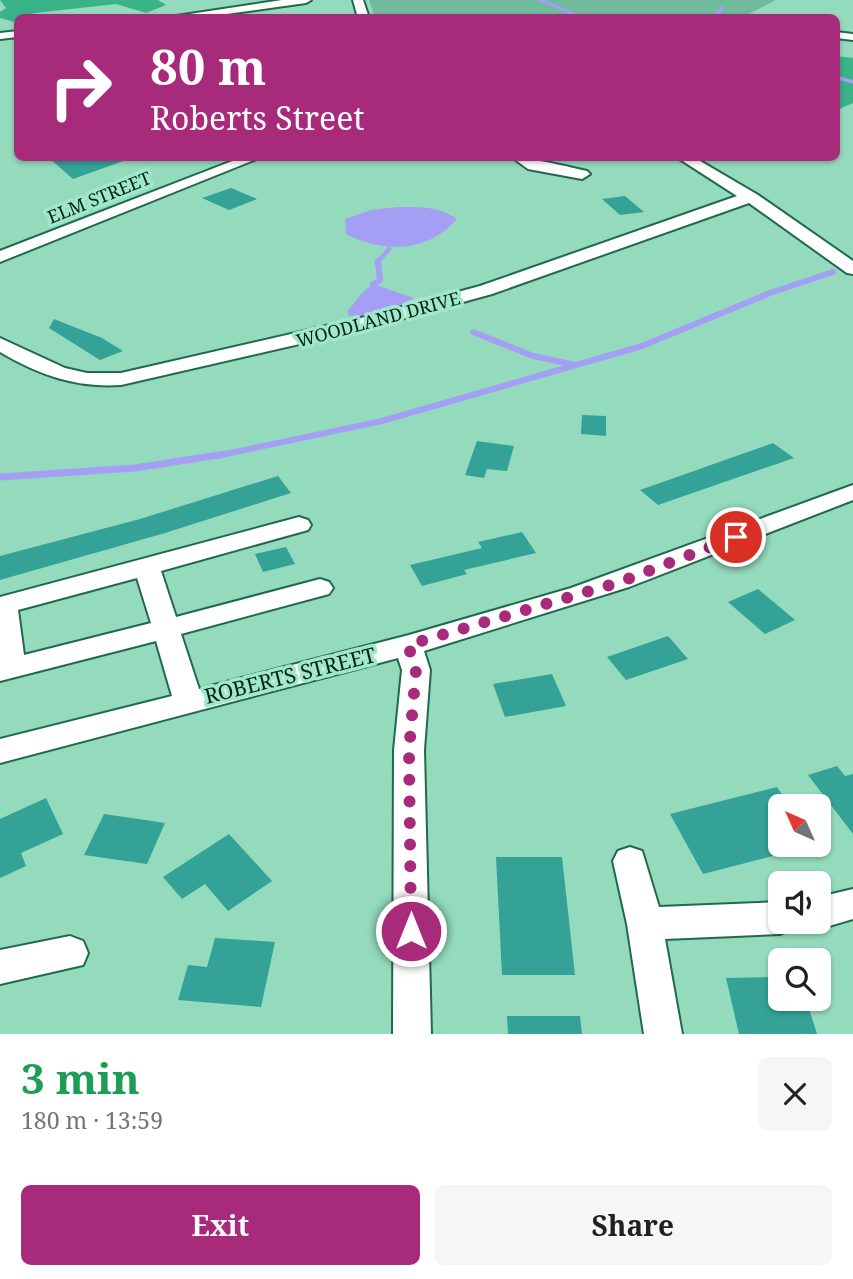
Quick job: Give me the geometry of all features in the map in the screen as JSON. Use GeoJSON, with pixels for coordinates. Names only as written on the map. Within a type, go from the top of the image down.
{"type":"FeatureCollection","features":[{"type":"Feature","properties":{"kind":"street"},"geometry":{"type":"LineString","coordinates":[[199,14],[306,0]]}},
{"type":"Feature","properties":{"kind":"street","name":"ELM STREET"},"geometry":{"type":"LineString","coordinates":[[0,257],[243,161]]}},
{"type":"Feature","properties":{"kind":"street"},"geometry":{"type":"LineString","coordinates":[[525,161],[533,166],[582,174]]}},
{"type":"Feature","properties":{"kind":"street"},"geometry":{"type":"LineString","coordinates":[[690,161],[752,198],[853,269]]}},
{"type":"Feature","properties":{"kind":"street","name":"WOODLAND DRIVE"},"geometry":{"type":"LineString","coordinates":[[0,344],[36,365],[64,376],[102,381],[121,379],[369,322],[486,290],[752,198]]}},
{"type":"Feature","properties":{"kind":"street","name":"ROBERTS STREET"},"geometry":{"type":"LineString","coordinates":[[0,751],[408,645],[620,582],[853,492]]}},
{"type":"Feature","properties":{"kind":"street"},"geometry":{"type":"LineString","coordinates":[[299,525],[4,605],[6,670],[320,589]]}},
{"type":"Feature","properties":{"kind":"street"},"geometry":{"type":"LineString","coordinates":[[147,567],[188,701]]}},
{"type":"Feature","properties":{"kind":"street"},"geometry":{"type":"LineString","coordinates":[[408,645],[416,670],[409,750],[412,1034]]}},
{"type":"Feature","properties":{"kind":"street"},"geometry":{"type":"LineString","coordinates":[[630,861],[645,924],[663,1034]]}},
{"type":"Feature","properties":{"kind":"street"},"geometry":{"type":"LineString","coordinates":[[831,910],[853,904]]}},
{"type":"Feature","properties":{"kind":"street"},"geometry":{"type":"LineString","coordinates":[[645,924],[768,919]]}},
{"type":"Feature","properties":{"kind":"street"},"geometry":{"type":"LineString","coordinates":[[0,967],[70,953]]}},
{"type":"Feature","properties":{"kind":"green space"},"geometry":{"type":"Polygon","coordinates":[[[0,0],[158,0],[166,5],[146,13],[116,4],[14,14],[14,22],[0,18],[0,12],[6,8],[0,0]]]}},
{"type":"Feature","properties":{"kind":"green space"},"geometry":{"type":"Polygon","coordinates":[[[369,0],[776,0],[749,14],[374,14],[369,0]]]}},
{"type":"Feature","properties":{"kind":"green space"},"geometry":{"type":"Polygon","coordinates":[[[840,56],[853,58],[853,103],[840,109],[840,56]]]}},
{"type":"Feature","properties":{"kind":"shaded area"},"geometry":{"type":"Polygon","coordinates":[[[397,207],[436,209],[457,219],[433,238],[405,246],[375,244],[346,234],[345,219],[371,210],[397,207]]]}},
{"type":"Feature","properties":{"kind":"shaded area"},"geometry":{"type":"Polygon","coordinates":[[[373,284],[414,298],[374,317],[350,318],[347,312],[373,284]]]}},
{"type":"Feature","properties":{"kind":"building"},"geometry":{"type":"Polygon","coordinates":[[[52,161],[123,161],[73,179],[52,161]]]}},
{"type":"Feature","properties":{"kind":"building"},"geometry":{"type":"Polygon","coordinates":[[[231,188],[257,199],[229,210],[202,198],[231,188]]]}},
{"type":"Feature","properties":{"kind":"building"},"geometry":{"type":"Polygon","coordinates":[[[625,196],[644,212],[620,215],[602,199],[625,196]]]}},
{"type":"Feature","properties":{"kind":"building"},"geometry":{"type":"Polygon","coordinates":[[[54,319],[102,338],[123,351],[100,360],[49,328],[54,319]]]}},
{"type":"Feature","properties":{"kind":"building"},"geometry":{"type":"Polygon","coordinates":[[[582,415],[606,416],[606,436],[581,434],[582,415]]]}},
{"type":"Feature","properties":{"kind":"building"},"geometry":{"type":"Polygon","coordinates":[[[477,441],[514,446],[507,471],[487,469],[484,478],[465,475],[477,441]]]}},
{"type":"Feature","properties":{"kind":"building"},"geometry":{"type":"Polygon","coordinates":[[[773,443],[794,458],[658,505],[640,490],[773,443]]]}},
{"type":"Feature","properties":{"kind":"building"},"geometry":{"type":"Polygon","coordinates":[[[278,476],[291,493],[165,533],[0,580],[0,556],[140,519],[278,476]]]}},
{"type":"Feature","properties":{"kind":"building"},"geometry":{"type":"Polygon","coordinates":[[[522,532],[536,553],[464,570],[467,574],[422,586],[410,565],[482,548],[478,542],[522,532]]]}},
{"type":"Feature","properties":{"kind":"building"},"geometry":{"type":"Polygon","coordinates":[[[286,547],[295,564],[263,572],[255,554],[286,547]]]}},
{"type":"Feature","properties":{"kind":"building"},"geometry":{"type":"Polygon","coordinates":[[[758,589],[795,620],[765,634],[728,602],[758,589]]]}},
{"type":"Feature","properties":{"kind":"building"},"geometry":{"type":"Polygon","coordinates":[[[668,636],[688,659],[626,680],[607,657],[668,636]]]}},
{"type":"Feature","properties":{"kind":"building"},"geometry":{"type":"Polygon","coordinates":[[[552,674],[566,706],[505,717],[493,684],[552,674]]]}},
{"type":"Feature","properties":{"kind":"building"},"geometry":{"type":"Polygon","coordinates":[[[837,766],[845,776],[853,774],[853,834],[831,805],[831,794],[822,794],[808,775],[837,766]]]}},
{"type":"Feature","properties":{"kind":"building"},"geometry":{"type":"Polygon","coordinates":[[[777,787],[782,794],[768,794],[768,857],[703,874],[670,814],[777,787]]]}},
{"type":"Feature","properties":{"kind":"building"},"geometry":{"type":"Polygon","coordinates":[[[46,798],[63,834],[21,853],[26,866],[0,878],[0,819],[46,798]]]}},
{"type":"Feature","properties":{"kind":"building"},"geometry":{"type":"Polygon","coordinates":[[[104,814],[165,823],[147,864],[84,855],[104,814]]]}},
{"type":"Feature","properties":{"kind":"building"},"geometry":{"type":"Polygon","coordinates":[[[229,834],[272,881],[228,911],[205,884],[182,899],[163,877],[229,834]]]}},
{"type":"Feature","properties":{"kind":"building"},"geometry":{"type":"Polygon","coordinates":[[[496,857],[562,857],[575,975],[502,975],[496,857]]]}},
{"type":"Feature","properties":{"kind":"building"},"geometry":{"type":"Polygon","coordinates":[[[215,938],[275,942],[261,1007],[178,1000],[188,965],[207,967],[215,938]]]}},
{"type":"Feature","properties":{"kind":"building"},"geometry":{"type":"Polygon","coordinates":[[[768,977],[768,1011],[810,1011],[817,1034],[739,1034],[726,978],[768,977]]]}},
{"type":"Feature","properties":{"kind":"building"},"geometry":{"type":"Polygon","coordinates":[[[507,1016],[580,1016],[582,1034],[508,1034],[507,1016]]]}},
{"type":"Feature","properties":{"kind":"waterway"},"geometry":{"type":"LineString","coordinates":[[540,0],[574,14]]}},
{"type":"Feature","properties":{"kind":"waterway"},"geometry":{"type":"LineString","coordinates":[[717,14],[722,8]]}},
{"type":"Feature","properties":{"kind":"waterway"},"geometry":{"type":"LineString","coordinates":[[840,78],[853,82]]}},
{"type":"Feature","properties":{"kind":"waterway"},"geometry":{"type":"LineString","coordinates":[[378,262],[389,249]]}},
{"type":"Feature","properties":{"kind":"waterway"},"geometry":{"type":"LineString","coordinates":[[373,284],[380,280],[378,262]]}},
{"type":"Feature","properties":{"kind":"waterway"},"geometry":{"type":"LineString","coordinates":[[216,456],[382,421],[642,346],[770,293],[833,272]]}},
{"type":"Feature","properties":{"kind":"waterway"},"geometry":{"type":"LineString","coordinates":[[473,332],[533,356],[575,365]]}},
{"type":"Feature","properties":{"kind":"waterway"},"geometry":{"type":"LineString","coordinates":[[0,477],[135,468],[225,454]]}},
{"type":"Feature","properties":{"kind":"route"},"geometry":{"type":"LineString","coordinates":[[411,931],[409,750],[416,670],[408,645],[540,608],[620,582],[736,537]]}}]}
